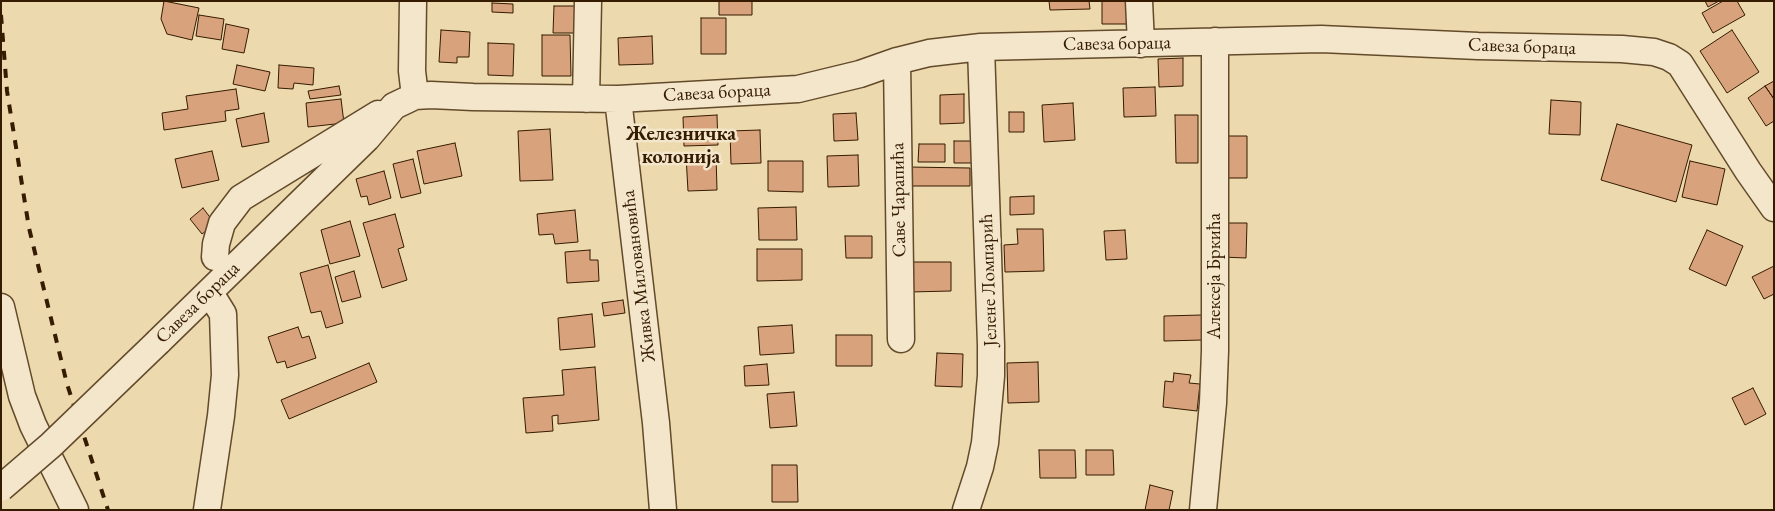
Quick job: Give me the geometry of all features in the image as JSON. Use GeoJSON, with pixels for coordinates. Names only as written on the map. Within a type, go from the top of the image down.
{"type":"FeatureCollection","features":[{"type":"Feature","properties":{"kind":"street"},"geometry":{"type":"LineString","coordinates":[[412,1],[412,72],[415,96]]}},
{"type":"Feature","properties":{"kind":"street"},"geometry":{"type":"LineString","coordinates":[[586,99],[588,1]]}},
{"type":"Feature","properties":{"kind":"street"},"geometry":{"type":"LineString","coordinates":[[1140,1],[1141,44]]}},
{"type":"Feature","properties":{"kind":"street","name":"Савеза бораца"},"geometry":{"type":"LineString","coordinates":[[1,488],[51,445],[210,293],[367,138],[389,111],[400,102],[415,96],[618,99],[798,88],[860,74],[897,61],[929,53],[981,47],[1321,39],[1478,46],[1622,49],[1654,52],[1669,57],[1680,64],[1748,171],[1774,208]]}},
{"type":"Feature","properties":{"kind":"street","name":"Алексеја Бркића"},"geometry":{"type":"LineString","coordinates":[[1203,510],[1212,412],[1215,351],[1215,41]]}},
{"type":"Feature","properties":{"kind":"street","name":"Јелене Ломпарић"},"geometry":{"type":"LineString","coordinates":[[966,510],[980,467],[985,443],[991,376],[981,47]]}},
{"type":"Feature","properties":{"kind":"street","name":"Саве Чарапића"},"geometry":{"type":"LineString","coordinates":[[897,61],[901,339]]}},
{"type":"Feature","properties":{"kind":"street","name":"Живка Миловановића"},"geometry":{"type":"LineString","coordinates":[[618,99],[656,423],[663,510]]}},
{"type":"Feature","properties":{"kind":"street","name":"Савеза бораца"},"geometry":{"type":"LineString","coordinates":[[215,257],[216,244],[222,223],[241,198],[370,118],[389,111]]}},
{"type":"Feature","properties":{"kind":"street"},"geometry":{"type":"LineString","coordinates":[[208,510],[225,375],[223,314],[210,293]]}},
{"type":"Feature","properties":{"kind":"street"},"geometry":{"type":"LineString","coordinates":[[1,307],[22,396],[33,425],[75,510]]}},
{"type":"Feature","properties":{"kind":"building"},"geometry":{"type":"Polygon","coordinates":[[[164,1],[199,8],[192,40],[167,34],[161,19],[164,1]]]}},
{"type":"Feature","properties":{"kind":"building"},"geometry":{"type":"Polygon","coordinates":[[[719,1],[752,1],[752,15],[719,15],[719,1]]]}},
{"type":"Feature","properties":{"kind":"building"},"geometry":{"type":"Polygon","coordinates":[[[1049,1],[1089,1],[1090,9],[1050,10],[1049,1]]]}},
{"type":"Feature","properties":{"kind":"building"},"geometry":{"type":"Polygon","coordinates":[[[1102,1],[1127,1],[1127,24],[1102,24],[1102,1]]]}},
{"type":"Feature","properties":{"kind":"building"},"geometry":{"type":"Polygon","coordinates":[[[1705,1],[1719,1],[1708,7],[1705,1]]]}},
{"type":"Feature","properties":{"kind":"building"},"geometry":{"type":"Polygon","coordinates":[[[1723,1],[1737,1],[1745,15],[1713,33],[1702,13],[1723,1]]]}},
{"type":"Feature","properties":{"kind":"building"},"geometry":{"type":"Polygon","coordinates":[[[492,3],[513,4],[513,13],[492,12],[492,3]]]}},
{"type":"Feature","properties":{"kind":"building"},"geometry":{"type":"Polygon","coordinates":[[[554,6],[577,6],[577,33],[553,33],[554,6]]]}},
{"type":"Feature","properties":{"kind":"building"},"geometry":{"type":"Polygon","coordinates":[[[199,15],[224,19],[221,40],[196,36],[199,15]]]}},
{"type":"Feature","properties":{"kind":"building"},"geometry":{"type":"Polygon","coordinates":[[[701,18],[726,18],[726,54],[701,54],[701,18]]]}},
{"type":"Feature","properties":{"kind":"building"},"geometry":{"type":"Polygon","coordinates":[[[226,24],[249,29],[244,53],[222,49],[226,24]]]}},
{"type":"Feature","properties":{"kind":"building"},"geometry":{"type":"Polygon","coordinates":[[[441,30],[470,32],[469,57],[457,57],[457,63],[439,62],[441,30]]]}},
{"type":"Feature","properties":{"kind":"building"},"geometry":{"type":"Polygon","coordinates":[[[1732,30],[1759,72],[1727,93],[1700,51],[1732,30]]]}},
{"type":"Feature","properties":{"kind":"building"},"geometry":{"type":"Polygon","coordinates":[[[542,35],[570,35],[571,76],[542,76],[542,35]]]}},
{"type":"Feature","properties":{"kind":"building"},"geometry":{"type":"Polygon","coordinates":[[[652,36],[653,64],[619,65],[618,38],[652,36]]]}},
{"type":"Feature","properties":{"kind":"building"},"geometry":{"type":"Polygon","coordinates":[[[488,43],[514,44],[513,76],[488,75],[488,43]]]}},
{"type":"Feature","properties":{"kind":"building"},"geometry":{"type":"Polygon","coordinates":[[[1183,58],[1183,86],[1159,87],[1158,59],[1183,58]]]}},
{"type":"Feature","properties":{"kind":"building"},"geometry":{"type":"Polygon","coordinates":[[[237,65],[270,72],[265,91],[233,84],[237,65]]]}},
{"type":"Feature","properties":{"kind":"building"},"geometry":{"type":"Polygon","coordinates":[[[279,65],[314,68],[313,85],[294,83],[293,89],[278,88],[279,65]]]}},
{"type":"Feature","properties":{"kind":"building"},"geometry":{"type":"Polygon","coordinates":[[[1774,81],[1774,99],[1765,86],[1774,81]]]}},
{"type":"Feature","properties":{"kind":"building"},"geometry":{"type":"Polygon","coordinates":[[[339,86],[341,95],[310,99],[308,91],[339,86]]]}},
{"type":"Feature","properties":{"kind":"building"},"geometry":{"type":"Polygon","coordinates":[[[1765,86],[1774,99],[1774,121],[1766,126],[1748,98],[1765,86]]]}},
{"type":"Feature","properties":{"kind":"building"},"geometry":{"type":"Polygon","coordinates":[[[1155,87],[1156,116],[1124,117],[1123,88],[1155,87]]]}},
{"type":"Feature","properties":{"kind":"building"},"geometry":{"type":"Polygon","coordinates":[[[236,89],[239,109],[225,111],[226,121],[164,130],[162,113],[188,109],[186,96],[236,89]]]}},
{"type":"Feature","properties":{"kind":"building"},"geometry":{"type":"Polygon","coordinates":[[[964,94],[964,123],[940,124],[940,95],[964,94]]]}},
{"type":"Feature","properties":{"kind":"building"},"geometry":{"type":"Polygon","coordinates":[[[341,99],[344,123],[308,127],[306,103],[341,99]]]}},
{"type":"Feature","properties":{"kind":"building"},"geometry":{"type":"Polygon","coordinates":[[[1551,100],[1581,102],[1580,135],[1549,134],[1551,100]]]}},
{"type":"Feature","properties":{"kind":"building"},"geometry":{"type":"Polygon","coordinates":[[[1073,103],[1075,140],[1044,142],[1042,105],[1073,103]]]}},
{"type":"Feature","properties":{"kind":"building"},"geometry":{"type":"Polygon","coordinates":[[[1009,112],[1024,112],[1024,132],[1009,132],[1009,112]]]}},
{"type":"Feature","properties":{"kind":"building"},"geometry":{"type":"Polygon","coordinates":[[[264,113],[269,142],[242,147],[236,119],[264,113]]]}},
{"type":"Feature","properties":{"kind":"building"},"geometry":{"type":"Polygon","coordinates":[[[856,113],[858,140],[834,141],[833,114],[856,113]]]}},
{"type":"Feature","properties":{"kind":"building"},"geometry":{"type":"Polygon","coordinates":[[[717,115],[718,145],[684,146],[683,117],[717,115]]]}},
{"type":"Feature","properties":{"kind":"building"},"geometry":{"type":"Polygon","coordinates":[[[1175,115],[1198,115],[1198,163],[1176,163],[1175,115]]]}},
{"type":"Feature","properties":{"kind":"building"},"geometry":{"type":"Polygon","coordinates":[[[1617,124],[1692,145],[1676,202],[1601,180],[1617,124]]]}},
{"type":"Feature","properties":{"kind":"building"},"geometry":{"type":"Polygon","coordinates":[[[550,129],[553,180],[520,181],[518,131],[550,129]]]}},
{"type":"Feature","properties":{"kind":"building"},"geometry":{"type":"Polygon","coordinates":[[[760,130],[761,163],[731,164],[730,131],[760,130]]]}},
{"type":"Feature","properties":{"kind":"building"},"geometry":{"type":"Polygon","coordinates":[[[1223,136],[1247,136],[1247,178],[1223,178],[1223,136]]]}},
{"type":"Feature","properties":{"kind":"building"},"geometry":{"type":"Polygon","coordinates":[[[954,141],[974,141],[974,163],[954,163],[954,141]]]}},
{"type":"Feature","properties":{"kind":"building"},"geometry":{"type":"Polygon","coordinates":[[[455,143],[462,176],[424,184],[417,151],[455,143]]]}},
{"type":"Feature","properties":{"kind":"building"},"geometry":{"type":"Polygon","coordinates":[[[919,144],[945,144],[945,162],[918,162],[919,144]]]}},
{"type":"Feature","properties":{"kind":"building"},"geometry":{"type":"Polygon","coordinates":[[[212,151],[219,180],[182,188],[175,159],[212,151]]]}},
{"type":"Feature","properties":{"kind":"building"},"geometry":{"type":"Polygon","coordinates":[[[716,155],[717,190],[688,191],[686,156],[716,155]]]}},
{"type":"Feature","properties":{"kind":"building"},"geometry":{"type":"Polygon","coordinates":[[[858,155],[859,186],[828,187],[827,156],[858,155]]]}},
{"type":"Feature","properties":{"kind":"building"},"geometry":{"type":"Polygon","coordinates":[[[413,159],[421,193],[401,198],[393,164],[413,159]]]}},
{"type":"Feature","properties":{"kind":"building"},"geometry":{"type":"Polygon","coordinates":[[[768,161],[803,161],[803,192],[768,191],[768,161]]]}},
{"type":"Feature","properties":{"kind":"building"},"geometry":{"type":"Polygon","coordinates":[[[1690,161],[1725,169],[1717,205],[1682,197],[1690,161]]]}},
{"type":"Feature","properties":{"kind":"building"},"geometry":{"type":"Polygon","coordinates":[[[908,167],[970,168],[970,186],[908,186],[908,167]]]}},
{"type":"Feature","properties":{"kind":"building"},"geometry":{"type":"Polygon","coordinates":[[[384,171],[391,198],[369,205],[367,196],[361,197],[356,179],[384,171]]]}},
{"type":"Feature","properties":{"kind":"building"},"geometry":{"type":"Polygon","coordinates":[[[1034,196],[1034,214],[1010,215],[1010,197],[1034,196]]]}},
{"type":"Feature","properties":{"kind":"building"},"geometry":{"type":"Polygon","coordinates":[[[796,207],[797,240],[759,240],[758,208],[796,207]]]}},
{"type":"Feature","properties":{"kind":"building"},"geometry":{"type":"Polygon","coordinates":[[[203,208],[215,224],[202,234],[190,219],[203,208]]]}},
{"type":"Feature","properties":{"kind":"building"},"geometry":{"type":"Polygon","coordinates":[[[575,210],[578,242],[555,244],[553,234],[539,235],[537,214],[575,210]]]}},
{"type":"Feature","properties":{"kind":"building"},"geometry":{"type":"Polygon","coordinates":[[[395,214],[404,247],[398,249],[407,280],[382,288],[363,223],[395,214]]]}},
{"type":"Feature","properties":{"kind":"building"},"geometry":{"type":"Polygon","coordinates":[[[350,221],[360,256],[330,264],[321,230],[350,221]]]}},
{"type":"Feature","properties":{"kind":"building"},"geometry":{"type":"Polygon","coordinates":[[[1223,223],[1247,223],[1246,258],[1222,257],[1223,223]]]}},
{"type":"Feature","properties":{"kind":"building"},"geometry":{"type":"Polygon","coordinates":[[[1017,229],[1043,229],[1044,271],[1005,272],[1004,245],[1018,244],[1017,229]]]}},
{"type":"Feature","properties":{"kind":"building"},"geometry":{"type":"Polygon","coordinates":[[[1125,230],[1127,259],[1106,260],[1104,231],[1125,230]]]}},
{"type":"Feature","properties":{"kind":"building"},"geometry":{"type":"Polygon","coordinates":[[[1707,230],[1743,246],[1726,286],[1689,269],[1707,230]]]}},
{"type":"Feature","properties":{"kind":"building"},"geometry":{"type":"Polygon","coordinates":[[[845,236],[872,236],[872,258],[846,258],[845,236]]]}},
{"type":"Feature","properties":{"kind":"building"},"geometry":{"type":"Polygon","coordinates":[[[757,249],[802,249],[802,280],[757,281],[757,249]]]}},
{"type":"Feature","properties":{"kind":"building"},"geometry":{"type":"Polygon","coordinates":[[[590,250],[590,260],[598,260],[599,281],[567,283],[565,252],[590,250]]]}},
{"type":"Feature","properties":{"kind":"building"},"geometry":{"type":"Polygon","coordinates":[[[909,262],[951,262],[951,291],[909,292],[909,262]]]}},
{"type":"Feature","properties":{"kind":"building"},"geometry":{"type":"Polygon","coordinates":[[[328,265],[343,323],[326,328],[321,311],[311,313],[300,273],[328,265]]]}},
{"type":"Feature","properties":{"kind":"building"},"geometry":{"type":"Polygon","coordinates":[[[1774,266],[1774,294],[1764,299],[1752,277],[1774,266]]]}},
{"type":"Feature","properties":{"kind":"building"},"geometry":{"type":"Polygon","coordinates":[[[354,271],[361,297],[342,302],[335,277],[354,271]]]}},
{"type":"Feature","properties":{"kind":"building"},"geometry":{"type":"Polygon","coordinates":[[[623,300],[625,313],[604,316],[602,303],[623,300]]]}},
{"type":"Feature","properties":{"kind":"building"},"geometry":{"type":"Polygon","coordinates":[[[592,314],[595,347],[560,350],[558,318],[592,314]]]}},
{"type":"Feature","properties":{"kind":"building"},"geometry":{"type":"Polygon","coordinates":[[[1202,315],[1202,340],[1164,341],[1164,316],[1202,315]]]}},
{"type":"Feature","properties":{"kind":"building"},"geometry":{"type":"Polygon","coordinates":[[[792,325],[794,353],[760,355],[758,327],[792,325]]]}},
{"type":"Feature","properties":{"kind":"building"},"geometry":{"type":"Polygon","coordinates":[[[298,327],[302,338],[309,336],[316,358],[287,368],[285,361],[277,363],[268,337],[298,327]]]}},
{"type":"Feature","properties":{"kind":"building"},"geometry":{"type":"Polygon","coordinates":[[[836,335],[872,335],[872,366],[836,366],[836,335]]]}},
{"type":"Feature","properties":{"kind":"building"},"geometry":{"type":"Polygon","coordinates":[[[937,353],[963,354],[962,387],[935,386],[937,353]]]}},
{"type":"Feature","properties":{"kind":"building"},"geometry":{"type":"Polygon","coordinates":[[[1038,362],[1039,402],[1008,403],[1007,363],[1038,362]]]}},
{"type":"Feature","properties":{"kind":"building"},"geometry":{"type":"Polygon","coordinates":[[[369,363],[377,382],[289,419],[281,400],[369,363]]]}},
{"type":"Feature","properties":{"kind":"building"},"geometry":{"type":"Polygon","coordinates":[[[767,364],[769,385],[745,386],[744,366],[767,364]]]}},
{"type":"Feature","properties":{"kind":"building"},"geometry":{"type":"Polygon","coordinates":[[[595,367],[599,420],[558,424],[558,415],[552,416],[553,431],[526,433],[523,398],[564,395],[562,370],[595,367]]]}},
{"type":"Feature","properties":{"kind":"building"},"geometry":{"type":"Polygon","coordinates":[[[1174,373],[1191,375],[1189,383],[1200,384],[1197,411],[1163,407],[1165,381],[1173,382],[1174,373]]]}},
{"type":"Feature","properties":{"kind":"building"},"geometry":{"type":"Polygon","coordinates":[[[1753,388],[1766,414],[1745,425],[1732,398],[1753,388]]]}},
{"type":"Feature","properties":{"kind":"building"},"geometry":{"type":"Polygon","coordinates":[[[794,392],[797,426],[770,428],[767,394],[794,392]]]}},
{"type":"Feature","properties":{"kind":"building"},"geometry":{"type":"Polygon","coordinates":[[[1039,450],[1075,450],[1076,478],[1040,478],[1039,450]]]}},
{"type":"Feature","properties":{"kind":"building"},"geometry":{"type":"Polygon","coordinates":[[[1086,450],[1113,450],[1114,475],[1086,475],[1086,450]]]}},
{"type":"Feature","properties":{"kind":"building"},"geometry":{"type":"Polygon","coordinates":[[[772,465],[797,465],[798,502],[772,502],[772,465]]]}},
{"type":"Feature","properties":{"kind":"building"},"geometry":{"type":"Polygon","coordinates":[[[1150,485],[1173,491],[1169,510],[1145,510],[1150,485]]]}},
{"type":"Feature","properties":{"kind":"railway"},"geometry":{"type":"LineString","coordinates":[[1,15],[7,91],[29,228],[67,384],[108,510]]}},
{"type":"Feature","properties":{"kind":"district","name":"Железничка колонија"},"geometry":{"type":"Point","coordinates":[681,146]}}]}
